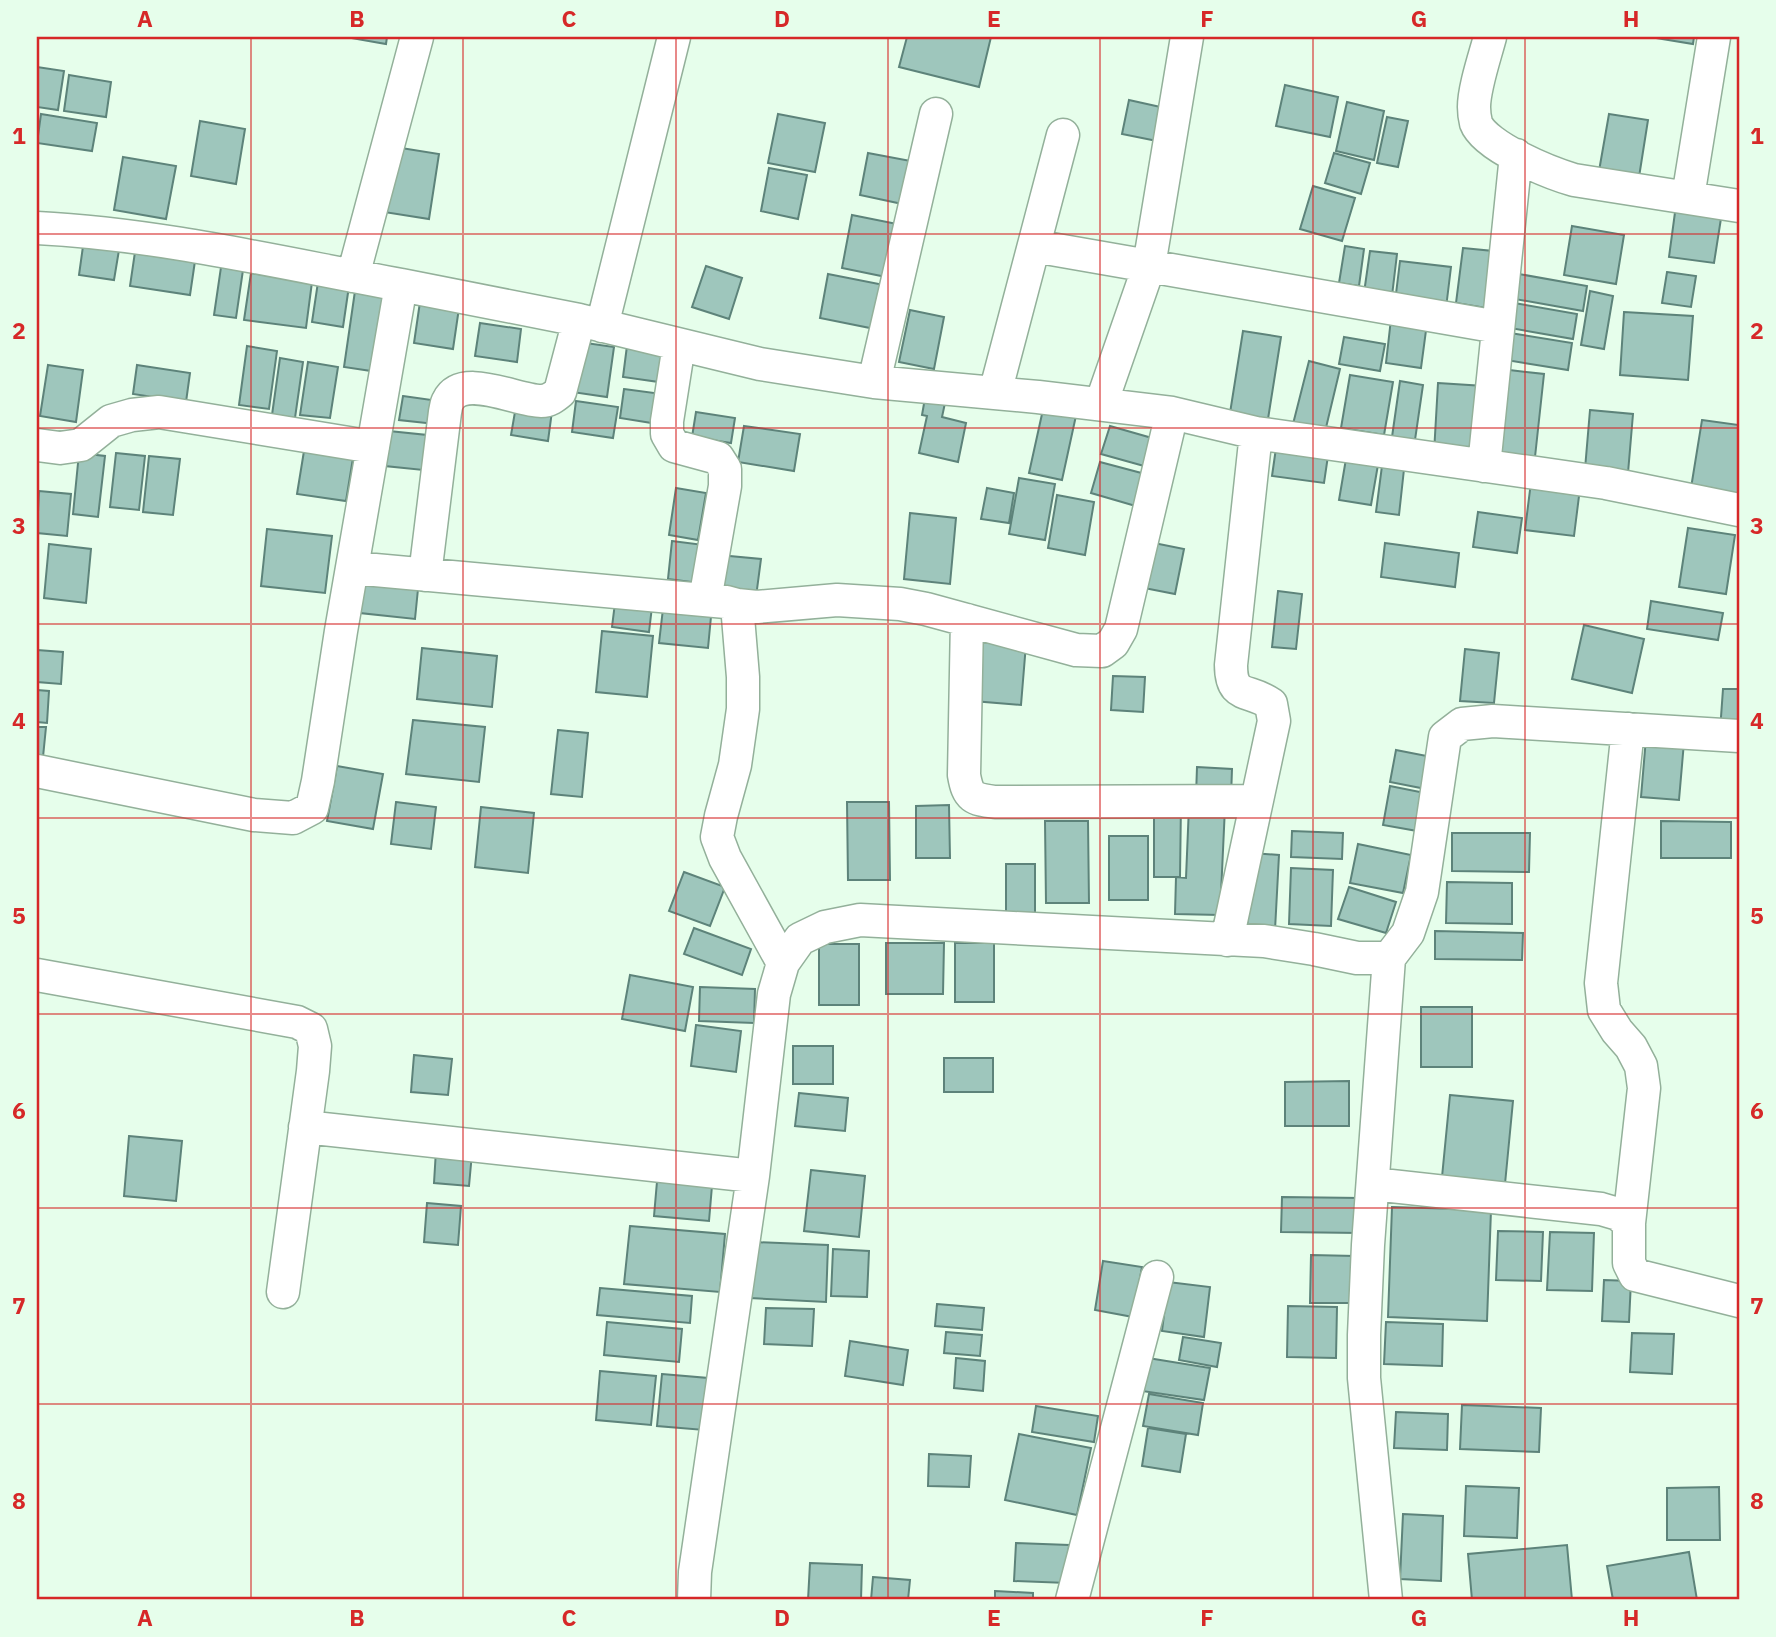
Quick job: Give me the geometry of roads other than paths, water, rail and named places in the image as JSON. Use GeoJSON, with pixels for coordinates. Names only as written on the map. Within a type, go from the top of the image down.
{"type":"FeatureCollection","features":[{"type":"Feature","properties":{"kind":"street"},"geometry":{"type":"LineString","coordinates":[[353,276],[416,37]]}},
{"type":"Feature","properties":{"kind":"street"},"geometry":{"type":"LineString","coordinates":[[425,575],[448,400],[458,391],[476,388],[539,401],[550,399],[561,392],[591,323],[674,37]]}},
{"type":"Feature","properties":{"kind":"street"},"geometry":{"type":"LineString","coordinates":[[1101,404],[1149,266],[1187,37]]}},
{"type":"Feature","properties":{"kind":"street"},"geometry":{"type":"LineString","coordinates":[[1490,37],[1474,107],[1476,124],[1491,141],[1534,166],[1574,180],[1739,206]]}},
{"type":"Feature","properties":{"kind":"street"},"geometry":{"type":"LineString","coordinates":[[1688,197],[1714,37]]}},
{"type":"Feature","properties":{"kind":"street"},"geometry":{"type":"LineString","coordinates":[[874,382],[936,114]]}},
{"type":"Feature","properties":{"kind":"street"},"geometry":{"type":"LineString","coordinates":[[995,393],[1063,135]]}},
{"type":"Feature","properties":{"kind":"street"},"geometry":{"type":"LineString","coordinates":[[1484,466],[1516,155]]}},
{"type":"Feature","properties":{"kind":"street"},"geometry":{"type":"LineString","coordinates":[[37,228],[160,242],[401,285],[591,323],[760,364],[874,382],[1101,404],[1172,414],[1256,433],[1606,483],[1739,510]]}},
{"type":"Feature","properties":{"kind":"street"},"geometry":{"type":"LineString","coordinates":[[1034,246],[1498,327]]}},
{"type":"Feature","properties":{"kind":"street"},"geometry":{"type":"LineString","coordinates":[[37,771],[254,815],[293,818],[312,808],[401,285]]}},
{"type":"Feature","properties":{"kind":"street"},"geometry":{"type":"LineString","coordinates":[[679,345],[667,434],[674,446],[719,458],[724,469],[724,486],[705,600]]}},
{"type":"Feature","properties":{"kind":"street"},"geometry":{"type":"LineString","coordinates":[[37,444],[60,448],[81,445],[111,421],[159,412],[373,447]]}},
{"type":"Feature","properties":{"kind":"street"},"geometry":{"type":"LineString","coordinates":[[353,568],[758,607],[837,600],[913,606],[1076,650],[1102,652],[1113,643],[1121,629],[1172,414]]}},
{"type":"Feature","properties":{"kind":"street"},"geometry":{"type":"LineString","coordinates":[[1227,940],[1274,721],[1270,704],[1261,697],[1239,691],[1231,680],[1256,433]]}},
{"type":"Feature","properties":{"kind":"street"},"geometry":{"type":"LineString","coordinates":[[737,605],[743,709],[735,765],[720,816],[718,836],[725,858],[783,963]]}},
{"type":"Feature","properties":{"kind":"street"},"geometry":{"type":"LineString","coordinates":[[967,620],[964,775],[967,790],[975,799],[995,802],[1256,801]]}},
{"type":"Feature","properties":{"kind":"street"},"geometry":{"type":"LineString","coordinates":[[1386,1600],[1364,1378],[1373,1184],[1389,958],[1408,933],[1422,892],[1445,737],[1462,724],[1493,721],[1739,736]]}},
{"type":"Feature","properties":{"kind":"street"},"geometry":{"type":"LineString","coordinates":[[1628,729],[1601,983],[1604,1010],[1631,1047],[1641,1066],[1644,1088],[1629,1223],[1629,1263],[1635,1275],[1739,1301]]}},
{"type":"Feature","properties":{"kind":"street"},"geometry":{"type":"LineString","coordinates":[[694,1600],[695,1572],[753,1176],[774,994],[783,963],[800,939],[825,927],[860,919],[1264,941],[1357,958],[1389,958]]}},
{"type":"Feature","properties":{"kind":"street"},"geometry":{"type":"LineString","coordinates":[[37,975],[297,1022],[311,1029],[315,1046],[283,1292]]}},
{"type":"Feature","properties":{"kind":"street"},"geometry":{"type":"LineString","coordinates":[[305,1127],[753,1176]]}},
{"type":"Feature","properties":{"kind":"street"},"geometry":{"type":"LineString","coordinates":[[1373,1184],[1601,1209],[1618,1214],[1629,1223]]}},
{"type":"Feature","properties":{"kind":"street"},"geometry":{"type":"LineString","coordinates":[[1072,1600],[1157,1276]]}}]}
